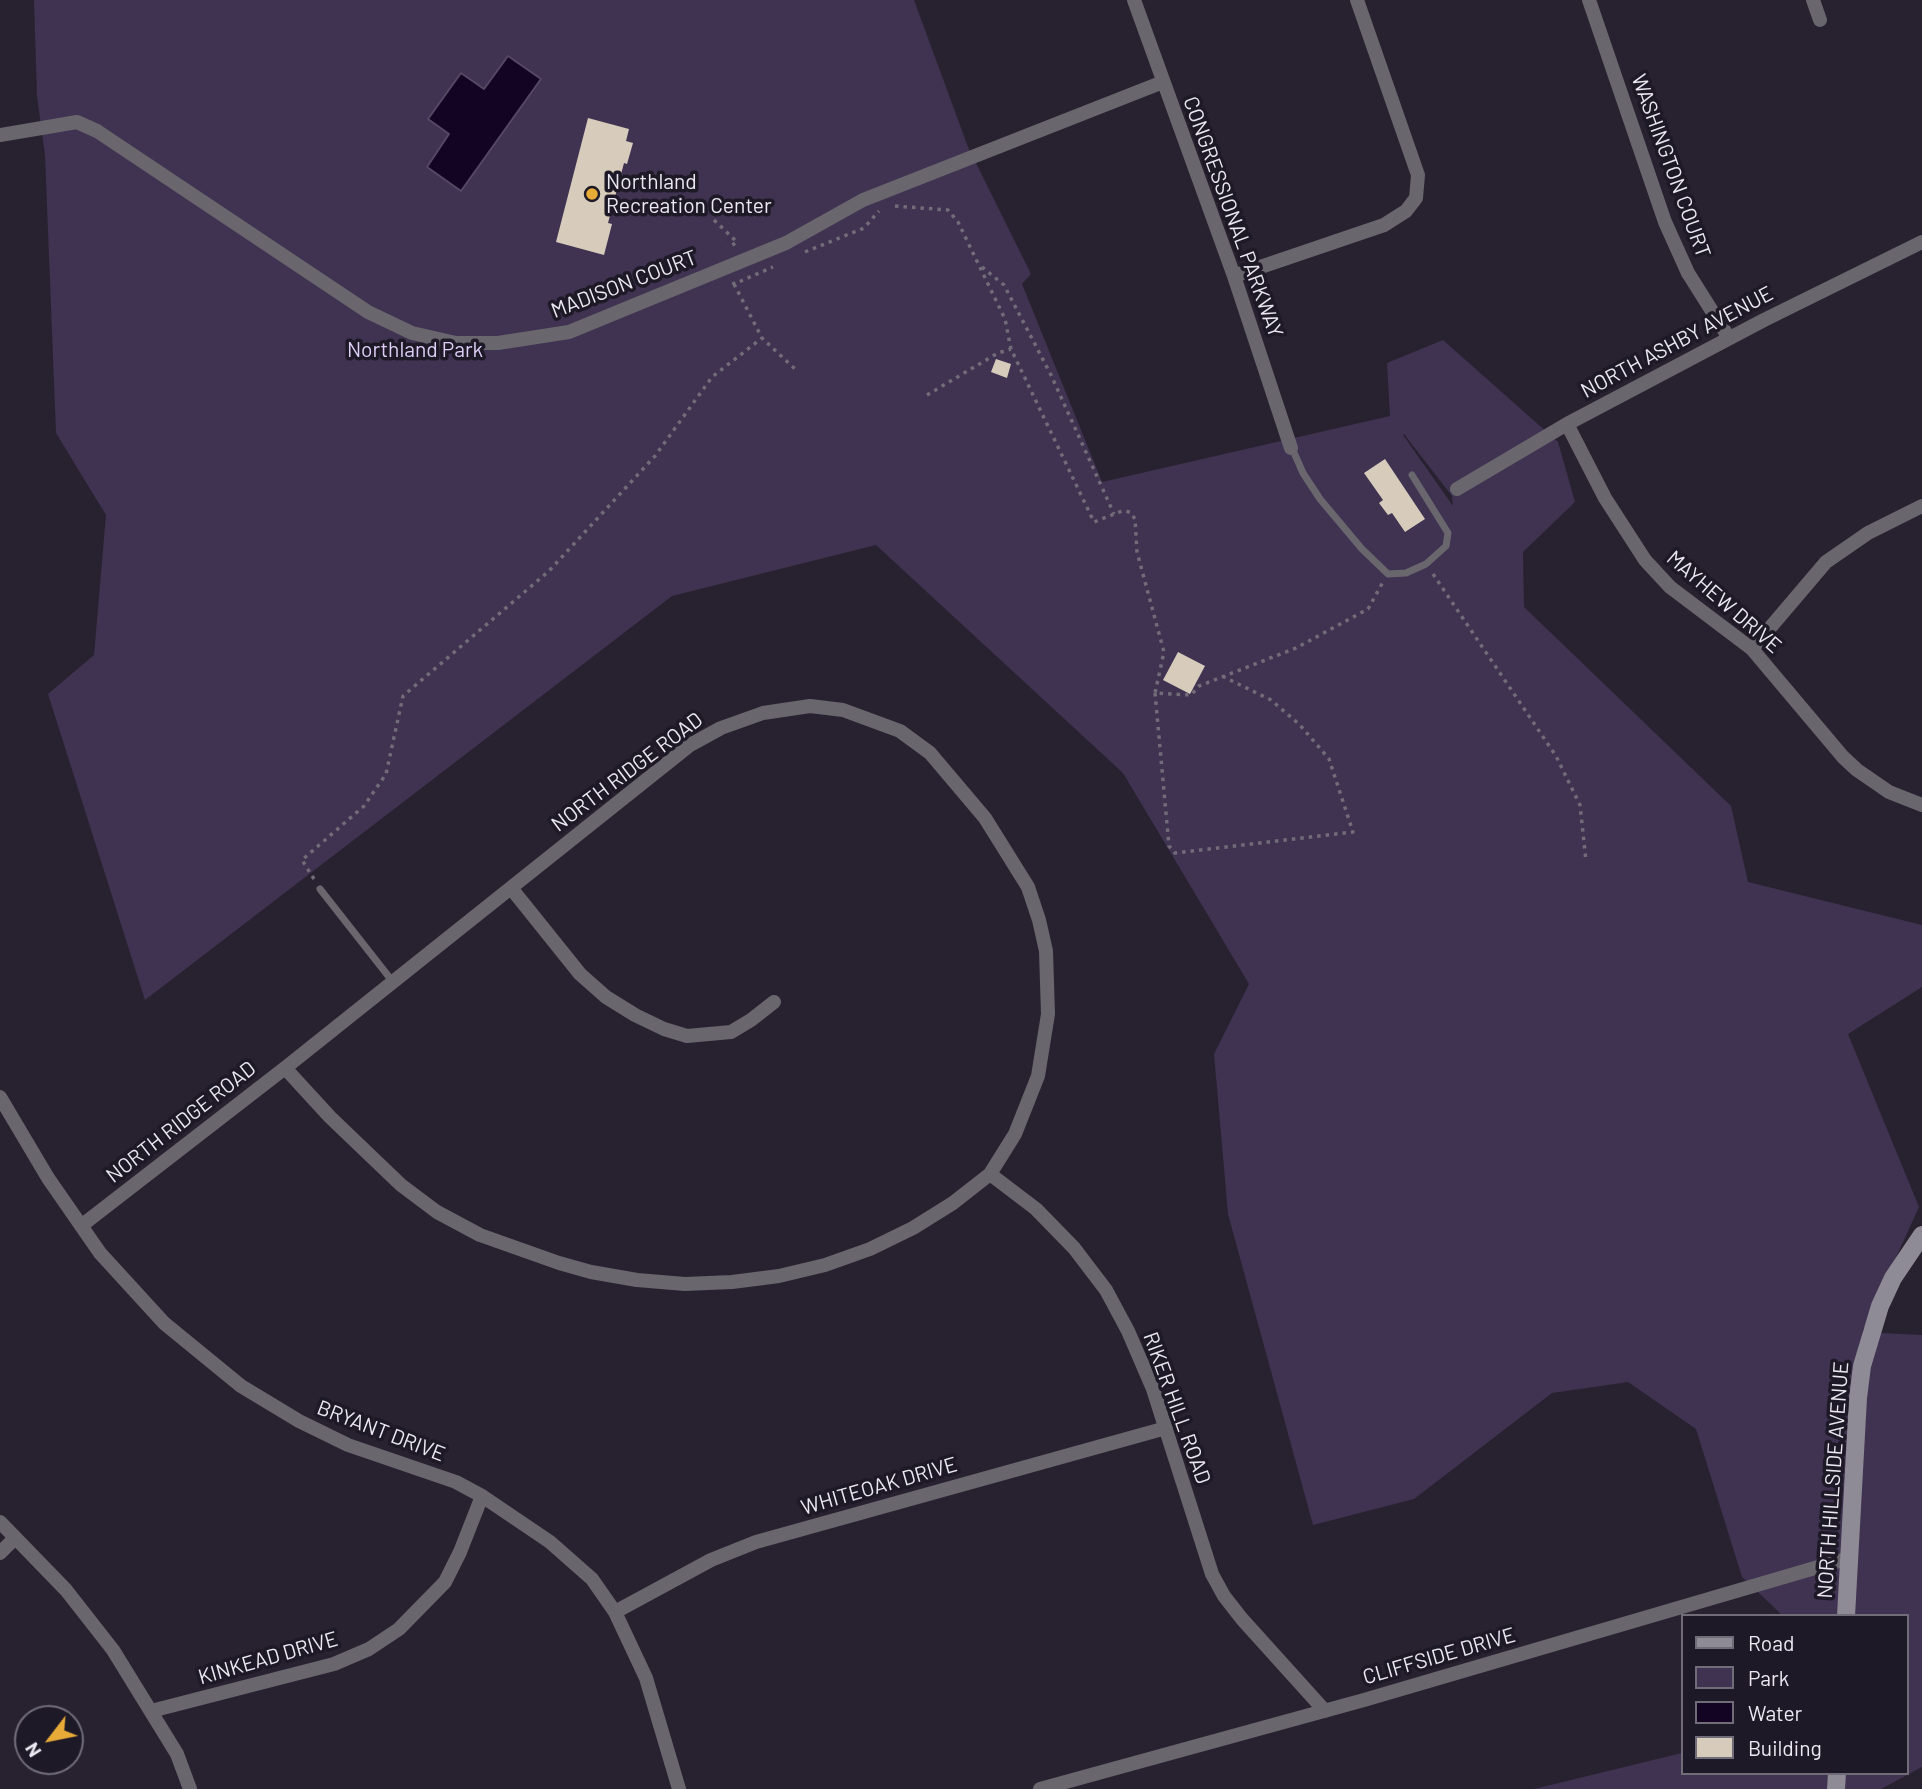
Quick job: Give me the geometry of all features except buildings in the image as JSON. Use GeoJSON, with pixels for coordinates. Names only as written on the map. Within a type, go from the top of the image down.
{"type":"FeatureCollection","features":[{"type":"Feature","properties":{"kind":"street","name":"CONGRESSIONAL PARKWAY"},"geometry":{"type":"LineString","coordinates":[[1134,0],[1234,276],[1291,448]]}},
{"type":"Feature","properties":{"kind":"street"},"geometry":{"type":"LineString","coordinates":[[1234,276],[1384,225],[1406,211],[1416,198],[1419,175],[1357,0]]}},
{"type":"Feature","properties":{"kind":"street","name":"WASHINGTON COURT"},"geometry":{"type":"LineString","coordinates":[[1589,0],[1665,222],[1688,274],[1729,338]]}},
{"type":"Feature","properties":{"kind":"street"},"geometry":{"type":"LineString","coordinates":[[1813,0],[1820,20]]}},
{"type":"Feature","properties":{"kind":"street","name":"MADISON COURT"},"geometry":{"type":"LineString","coordinates":[[0,135],[77,122],[97,131],[368,312],[412,333],[456,343],[498,343],[569,331],[786,243],[863,200],[1163,82]]}},
{"type":"Feature","properties":{"kind":"street","name":"NORTH ASHBY AVENUE"},"geometry":{"type":"LineString","coordinates":[[1457,489],[1567,424],[1729,338],[1922,242]]}},
{"type":"Feature","properties":{"kind":"street","name":"MAYHEW DRIVE"},"geometry":{"type":"LineString","coordinates":[[1567,424],[1605,498],[1645,560],[1670,587],[1752,649],[1857,770],[1889,792],[1922,806]]}},
{"type":"Feature","properties":{"kind":"street"},"geometry":{"type":"LineString","coordinates":[[1752,649],[1826,562],[1868,533],[1922,506]]}},
{"type":"Feature","properties":{"kind":"street","name":"NORTH RIDGE ROAD"},"geometry":{"type":"LineString","coordinates":[[81,1226],[285,1068],[690,745],[721,728],[763,713],[810,706],[843,710],[900,731],[930,753],[985,818],[1028,887],[1046,951],[1048,1014],[1038,1076],[1015,1134],[990,1174]]}},
{"type":"Feature","properties":{"kind":"street"},"geometry":{"type":"LineString","coordinates":[[511,888],[580,974],[606,997],[664,1030],[687,1036],[731,1032],[774,1002]]}},
{"type":"Feature","properties":{"kind":"street"},"geometry":{"type":"LineString","coordinates":[[285,1068],[370,1158],[437,1212],[480,1235],[559,1263],[637,1280],[685,1284],[732,1282],[779,1276],[825,1265],[870,1249],[913,1228],[953,1203],[990,1174]]}},
{"type":"Feature","properties":{"kind":"street","name":"BRYANT DRIVE"},"geometry":{"type":"LineString","coordinates":[[0,1097],[48,1178],[106,1261],[164,1323],[241,1386],[299,1422],[348,1446],[456,1482],[482,1496],[550,1542],[592,1579],[615,1612],[646,1678],[679,1789]]}},
{"type":"Feature","properties":{"kind":"street","name":"RIKER HILL ROAD"},"geometry":{"type":"LineString","coordinates":[[990,1174],[1036,1209],[1074,1248],[1105,1290],[1128,1331],[1153,1389],[1212,1574],[1224,1596],[1272,1654],[1325,1711]]}},
{"type":"Feature","properties":{"kind":"street","name":"NORTH HILLSIDE AVENUE"},"geometry":{"type":"LineString","coordinates":[[1846,1614],[1862,1366],[1880,1306],[1893,1278],[1922,1235]]}},
{"type":"Feature","properties":{"kind":"street","name":"WHITEOAK DRIVE"},"geometry":{"type":"LineString","coordinates":[[615,1612],[711,1560],[756,1542],[1166,1428]]}},
{"type":"Feature","properties":{"kind":"street","name":"KINKEAD DRIVE"},"geometry":{"type":"LineString","coordinates":[[151,1712],[334,1664],[369,1650],[399,1629],[444,1582],[460,1552],[482,1496]]}},
{"type":"Feature","properties":{"kind":"street"},"geometry":{"type":"LineString","coordinates":[[0,1522],[66,1590],[113,1650],[177,1754],[190,1789]]}},
{"type":"Feature","properties":{"kind":"street"},"geometry":{"type":"LineString","coordinates":[[0,1553],[15,1538]]}},
{"type":"Feature","properties":{"kind":"street","name":"CLIFFSIDE DRIVE"},"geometry":{"type":"LineString","coordinates":[[1040,1789],[1325,1711],[1849,1558]]}},
{"type":"Feature","properties":{"kind":"lane"},"geometry":{"type":"LineString","coordinates":[[1291,448],[1320,499],[1388,574],[1406,573],[1426,564],[1446,546],[1448,533],[1412,475]]}},
{"type":"Feature","properties":{"kind":"lane"},"geometry":{"type":"LineString","coordinates":[[320,889],[393,982]]}},
{"type":"Feature","properties":{"kind":"path"},"geometry":{"type":"LineString","coordinates":[[801,254],[864,228],[886,205],[948,211],[958,222],[1005,319],[1011,349],[1094,522],[1114,514],[1130,512],[1135,519],[1137,552],[1164,652],[1156,693],[1169,846],[1175,853],[1353,832],[1329,759],[1300,725],[1270,700],[1224,677]]}},
{"type":"Feature","properties":{"kind":"path"},"geometry":{"type":"LineString","coordinates":[[714,220],[737,242],[722,253],[734,284],[762,338],[795,369]]}},
{"type":"Feature","properties":{"kind":"path"},"geometry":{"type":"LineString","coordinates":[[734,284],[778,265]]}},
{"type":"Feature","properties":{"kind":"path"},"geometry":{"type":"LineString","coordinates":[[980,266],[1004,285],[1051,374],[1114,514]]}},
{"type":"Feature","properties":{"kind":"path"},"geometry":{"type":"LineString","coordinates":[[320,889],[302,859],[364,806],[386,774],[403,696],[549,571],[655,456],[712,377],[762,338]]}},
{"type":"Feature","properties":{"kind":"path"},"geometry":{"type":"LineString","coordinates":[[927,395],[998,353],[1011,349]]}},
{"type":"Feature","properties":{"kind":"path"},"geometry":{"type":"LineString","coordinates":[[1426,564],[1556,756],[1580,805],[1586,861]]}},
{"type":"Feature","properties":{"kind":"path"},"geometry":{"type":"LineString","coordinates":[[1156,693],[1191,695],[1199,686],[1296,648],[1368,609],[1388,574]]}},
{"type":"Feature","properties":{"kind":"green space","name":"Northland Park"},"geometry":{"type":"Polygon","coordinates":[[[34,0],[914,0],[968,147],[1031,274],[1022,284],[1102,482],[1390,416],[1387,363],[1443,340],[1558,442],[1575,502],[1523,552],[1524,607],[1731,806],[1748,882],[1922,925],[1922,987],[1848,1034],[1919,1207],[1862,1332],[1922,1335],[1922,1767],[1908,1775],[1908,1614],[1781,1614],[1742,1577],[1696,1429],[1628,1382],[1552,1393],[1414,1499],[1313,1525],[1228,1214],[1214,1054],[1249,984],[1123,773],[876,545],[672,596],[145,1000],[48,694],[94,655],[106,515],[56,433],[45,155],[37,96],[34,0]],[[1404,434],[1403,435],[1453,506],[1452,496],[1404,434]]]}},
{"type":"Feature","properties":{"kind":"green space","name":"Northland Park"},"geometry":{"type":"Polygon","coordinates":[[[1680,1753],[1680,1775],[1907,1775],[1881,1789],[1534,1789],[1680,1753]]]}},
{"type":"Feature","properties":{"kind":"water"},"geometry":{"type":"Polygon","coordinates":[[[508,56],[541,79],[461,191],[427,167],[449,134],[428,119],[461,73],[484,89],[508,56]]]}},
{"type":"Feature","properties":{"kind":"place","name":"Northland Recreation Center"},"geometry":{"type":"Point","coordinates":[592,194]}}]}
